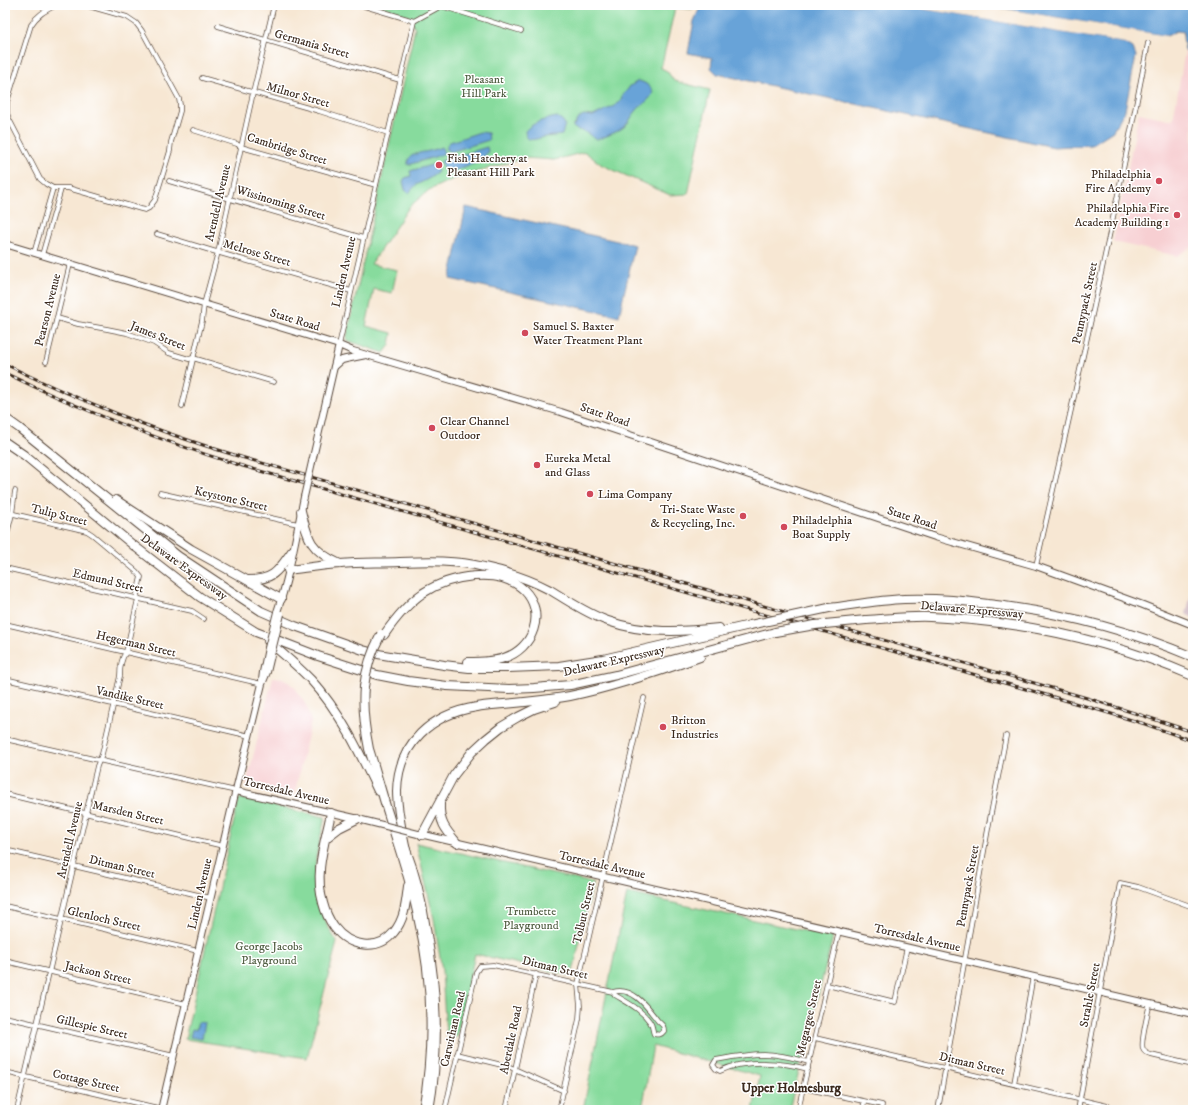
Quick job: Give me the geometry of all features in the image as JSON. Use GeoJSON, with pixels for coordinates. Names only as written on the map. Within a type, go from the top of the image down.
{"type":"FeatureCollection","features":[{"type":"Feature","properties":{"kind":"highway","name":"Delaware Expressway"},"geometry":{"type":"LineString","coordinates":[[5,418],[178,556],[261,611],[295,626],[378,654],[469,668],[559,666],[603,659],[747,625],[828,608],[903,599],[950,600],[1011,606],[1057,614],[1128,632],[1193,657]]}},
{"type":"Feature","properties":{"kind":"highway","name":"Delaware Expressway"},"geometry":{"type":"LineString","coordinates":[[5,442],[24,455],[200,598],[256,632],[318,656],[377,676],[446,686],[509,689],[534,688],[595,680],[771,633],[815,625],[929,616],[1025,626],[1054,631],[1112,646],[1193,676]]}},
{"type":"Feature","properties":{"kind":"highway"},"geometry":{"type":"LineString","coordinates":[[74,472],[174,539],[281,599]]}},
{"type":"Feature","properties":{"kind":"highway"},"geometry":{"type":"LineString","coordinates":[[301,511],[307,533],[313,545],[324,556],[341,564]]}},
{"type":"Feature","properties":{"kind":"highway"},"geometry":{"type":"LineString","coordinates":[[247,580],[262,580],[270,576],[281,566],[292,551]]}},
{"type":"Feature","properties":{"kind":"highway"},"geometry":{"type":"LineString","coordinates":[[288,570],[341,564],[443,561],[484,566],[511,574],[548,589],[594,615],[625,626],[644,630],[688,631],[747,625]]}},
{"type":"Feature","properties":{"kind":"highway"},"geometry":{"type":"LineString","coordinates":[[428,1110],[434,1074],[436,1040],[433,974],[420,896],[371,742],[367,720],[365,675],[371,656],[389,621],[411,598],[425,588],[455,576],[470,573],[488,572],[511,574]]}},
{"type":"Feature","properties":{"kind":"highway"},"geometry":{"type":"LineString","coordinates":[[382,634],[411,602],[435,587],[450,581],[482,576],[494,577],[514,583],[524,590],[532,601],[536,624],[530,639],[518,652],[505,658],[492,661],[444,665]]}},
{"type":"Feature","properties":{"kind":"highway"},"geometry":{"type":"LineString","coordinates":[[256,632],[298,666],[327,699],[358,750],[388,814]]}},
{"type":"Feature","properties":{"kind":"highway"},"geometry":{"type":"LineString","coordinates":[[420,834],[440,803],[447,787],[462,764],[486,739],[501,727],[518,717],[534,709],[570,696],[611,686],[771,633]]}},
{"type":"Feature","properties":{"kind":"highway"},"geometry":{"type":"LineString","coordinates":[[366,687],[363,695],[365,729],[369,749],[409,879],[423,941],[430,1007],[429,1057],[423,1110]]}},
{"type":"Feature","properties":{"kind":"highway"},"geometry":{"type":"LineString","coordinates":[[406,851],[399,816],[397,790],[402,765],[411,746],[429,726],[456,711],[478,706],[570,696]]}},
{"type":"Feature","properties":{"kind":"highway"},"geometry":{"type":"LineString","coordinates":[[440,803],[442,823],[457,843]]}},
{"type":"Feature","properties":{"kind":"highway"},"geometry":{"type":"LineString","coordinates":[[331,813],[321,854],[319,878],[323,902],[328,916],[334,927],[343,936],[353,942],[365,945],[374,944],[387,939],[395,931],[406,907],[409,879]]}},
{"type":"Feature","properties":{"kind":"highway"},"geometry":{"type":"LineString","coordinates":[[326,838],[339,828],[360,819]]}},
{"type":"Feature","properties":{"kind":"street"},"geometry":{"type":"LineString","coordinates":[[56,5],[38,15],[31,25],[6,108],[9,119],[40,179],[46,184],[52,188],[68,188],[145,210],[149,208],[155,200],[180,111],[179,99],[136,22],[127,17],[85,5]]}},
{"type":"Feature","properties":{"kind":"street","name":"Arendell Avenue"},"geometry":{"type":"LineString","coordinates":[[182,406],[202,321],[204,304],[218,252],[274,5]]}},
{"type":"Feature","properties":{"kind":"street"},"geometry":{"type":"LineString","coordinates":[[361,5],[414,21],[441,6],[521,31]]}},
{"type":"Feature","properties":{"kind":"street","name":"Linden Avenue"},"geometry":{"type":"LineString","coordinates":[[162,1110],[236,791],[262,684],[267,672],[270,650],[304,497],[414,21]]}},
{"type":"Feature","properties":{"kind":"street","name":"Germania Street"},"geometry":{"type":"LineString","coordinates":[[218,26],[400,80]]}},
{"type":"Feature","properties":{"kind":"street","name":"Pennypack Street"},"geometry":{"type":"LineString","coordinates":[[1036,566],[1118,194],[1148,43]]}},
{"type":"Feature","properties":{"kind":"street","name":"Milnor Street"},"geometry":{"type":"LineString","coordinates":[[202,78],[319,111],[388,133]]}},
{"type":"Feature","properties":{"kind":"street","name":"Cambridge Street"},"geometry":{"type":"LineString","coordinates":[[193,130],[237,144],[241,147],[376,185]]}},
{"type":"Feature","properties":{"kind":"street","name":"Wissinoming Street"},"geometry":{"type":"LineString","coordinates":[[169,181],[363,238]]}},
{"type":"Feature","properties":{"kind":"street"},"geometry":{"type":"LineString","coordinates":[[34,253],[52,188]]}},
{"type":"Feature","properties":{"kind":"street"},"geometry":{"type":"LineString","coordinates":[[42,255],[61,188]]}},
{"type":"Feature","properties":{"kind":"street","name":"Melrose Street"},"geometry":{"type":"LineString","coordinates":[[157,234],[351,291]]}},
{"type":"Feature","properties":{"kind":"street","name":"State Road"},"geometry":{"type":"LineString","coordinates":[[5,244],[339,344],[353,351],[561,412],[934,537],[1036,566],[1193,625]]}},
{"type":"Feature","properties":{"kind":"street","name":"Pearson Avenue"},"geometry":{"type":"LineString","coordinates":[[46,362],[70,264]]}},
{"type":"Feature","properties":{"kind":"street","name":"James Street"},"geometry":{"type":"LineString","coordinates":[[57,318],[78,324],[127,333],[154,343],[169,353],[189,359],[193,358],[274,382]]}},
{"type":"Feature","properties":{"kind":"street"},"geometry":{"type":"LineString","coordinates":[[334,367],[342,360],[367,355]]}},
{"type":"Feature","properties":{"kind":"street"},"geometry":{"type":"LineString","coordinates":[[5,542],[16,491]]}},
{"type":"Feature","properties":{"kind":"street","name":"Keystone Street"},"geometry":{"type":"LineString","coordinates":[[160,493],[298,524]]}},
{"type":"Feature","properties":{"kind":"street","name":"Tulip Street"},"geometry":{"type":"LineString","coordinates":[[5,512],[87,532],[93,535],[140,575]]}},
{"type":"Feature","properties":{"kind":"street","name":"Edmund Street"},"geometry":{"type":"LineString","coordinates":[[5,568],[192,611],[204,619]]}},
{"type":"Feature","properties":{"kind":"street","name":"Arendell Avenue"},"geometry":{"type":"LineString","coordinates":[[17,1110],[86,814],[114,704],[123,656],[126,652],[138,598],[137,594],[140,575]]}},
{"type":"Feature","properties":{"kind":"street","name":"Hegerman Street"},"geometry":{"type":"LineString","coordinates":[[5,624],[262,684]]}},
{"type":"Feature","properties":{"kind":"street","name":"Vandike Street"},"geometry":{"type":"LineString","coordinates":[[5,679],[250,736]]}},
{"type":"Feature","properties":{"kind":"street","name":"Tolbut Street"},"geometry":{"type":"LineString","coordinates":[[560,1110],[579,1019],[580,1006],[578,984],[644,698]]}},
{"type":"Feature","properties":{"kind":"street","name":"Pennypack Street"},"geometry":{"type":"LineString","coordinates":[[938,1110],[1006,736]]}},
{"type":"Feature","properties":{"kind":"street","name":"Torresdale Avenue"},"geometry":{"type":"LineString","coordinates":[[5,739],[360,819],[602,877],[1193,1014]]}},
{"type":"Feature","properties":{"kind":"street","name":"Marsden Street"},"geometry":{"type":"LineString","coordinates":[[5,794],[223,846]]}},
{"type":"Feature","properties":{"kind":"street","name":"Ditman Street"},"geometry":{"type":"LineString","coordinates":[[5,850],[211,898]]}},
{"type":"Feature","properties":{"kind":"street","name":"Strahle Street"},"geometry":{"type":"LineString","coordinates":[[1078,1110],[1120,883],[1138,887],[1193,907]]}},
{"type":"Feature","properties":{"kind":"street","name":"Glenloch Street"},"geometry":{"type":"LineString","coordinates":[[5,906],[198,951]]}},
{"type":"Feature","properties":{"kind":"street","name":"Megargee Street"},"geometry":{"type":"LineString","coordinates":[[798,1110],[839,931]]}},
{"type":"Feature","properties":{"kind":"street"},"geometry":{"type":"LineString","coordinates":[[827,985],[894,1002],[907,947]]}},
{"type":"Feature","properties":{"kind":"street","name":"Jackson Street"},"geometry":{"type":"LineString","coordinates":[[5,961],[186,1004]]}},
{"type":"Feature","properties":{"kind":"street","name":"Ditman Street"},"geometry":{"type":"LineString","coordinates":[[493,965],[613,992],[623,991],[641,1001],[663,1025],[664,1031],[662,1034],[654,1034],[649,1021],[635,1007],[615,995],[613,992]]}},
{"type":"Feature","properties":{"kind":"street","name":"Carwithan Road"},"geometry":{"type":"LineString","coordinates":[[445,1110],[476,972],[480,966],[493,965]]}},
{"type":"Feature","properties":{"kind":"street","name":"Aberdale Road"},"geometry":{"type":"LineString","coordinates":[[506,1110],[536,974]]}},
{"type":"Feature","properties":{"kind":"street"},"geometry":{"type":"LineString","coordinates":[[1014,1084],[1033,976]]}},
{"type":"Feature","properties":{"kind":"street"},"geometry":{"type":"LineString","coordinates":[[1150,1003],[1142,1046],[1144,1051],[1150,1055],[1193,1065]]}},
{"type":"Feature","properties":{"kind":"street","name":"Gillespie Street"},"geometry":{"type":"LineString","coordinates":[[5,1017],[174,1056]]}},
{"type":"Feature","properties":{"kind":"street","name":"Ditman Street"},"geometry":{"type":"LineString","coordinates":[[815,1038],[1125,1110]]}},
{"type":"Feature","properties":{"kind":"street"},"geometry":{"type":"LineString","coordinates":[[457,1054],[515,1069],[564,1091]]}},
{"type":"Feature","properties":{"kind":"street"},"geometry":{"type":"LineString","coordinates":[[808,1069],[762,1062],[726,1068],[720,1071],[713,1065],[716,1060],[764,1054],[778,1055],[809,1062]]}},
{"type":"Feature","properties":{"kind":"street","name":"Cottage Street"},"geometry":{"type":"LineString","coordinates":[[5,1072],[162,1110]]}},
{"type":"Feature","properties":{"kind":"street"},"geometry":{"type":"LineString","coordinates":[[803,1088],[882,1105],[881,1110]]}},
{"type":"Feature","properties":{"kind":"street"},"geometry":{"type":"LineString","coordinates":[[863,1110],[864,1102]]}},
{"type":"Feature","properties":{"kind":"shaded area","name":"Philadelphia Fire Academy"},"geometry":{"type":"Polygon","coordinates":[[[1185,51],[1193,55],[1193,246],[1177,256],[1113,242],[1139,113],[1173,120],[1185,51]]]}},
{"type":"Feature","properties":{"kind":"shaded area"},"geometry":{"type":"Polygon","coordinates":[[[1193,585],[1193,618],[1186,614],[1193,585]]]}},
{"type":"Feature","properties":{"kind":"shaded area"},"geometry":{"type":"Polygon","coordinates":[[[273,677],[283,678],[295,687],[307,707],[311,722],[294,796],[246,785],[273,677]]]}},
{"type":"Feature","properties":{"kind":"green space","name":"Pleasant Hill Park"},"geometry":{"type":"Polygon","coordinates":[[[378,5],[694,5],[692,9],[675,8],[661,68],[667,71],[674,81],[710,90],[688,194],[670,195],[602,165],[585,152],[554,160],[524,158],[453,179],[429,190],[409,207],[371,264],[397,270],[392,293],[374,289],[366,326],[392,333],[390,345],[384,353],[346,340],[415,28],[409,16],[378,5]]]}},
{"type":"Feature","properties":{"kind":"green space","name":"George Jacobs Playground"},"geometry":{"type":"Polygon","coordinates":[[[239,798],[325,817],[316,857],[315,878],[317,897],[327,925],[337,942],[307,1058],[185,1039],[239,798]]]}},
{"type":"Feature","properties":{"kind":"green space","name":"Trumbette Playground"},"geometry":{"type":"Polygon","coordinates":[[[416,843],[593,883],[572,976],[475,954],[457,1037],[446,1036],[442,971],[434,919],[416,843]]]}},
{"type":"Feature","properties":{"kind":"green space"},"geometry":{"type":"Polygon","coordinates":[[[627,893],[833,937],[789,1110],[753,1110],[760,1076],[653,1046],[643,1104],[649,1110],[583,1110],[627,893]]]}},
{"type":"Feature","properties":{"kind":"water"},"geometry":{"type":"Polygon","coordinates":[[[701,5],[901,5],[1125,43],[1133,48],[1136,56],[1125,110],[1113,131],[1091,145],[1054,147],[717,74],[711,68],[712,58],[688,53],[694,21],[701,5]]]}},
{"type":"Feature","properties":{"kind":"water"},"geometry":{"type":"Polygon","coordinates":[[[983,5],[1193,5],[1193,55],[1185,51],[1183,37],[1184,32],[1176,31],[1167,36],[983,5]]]}},
{"type":"Feature","properties":{"kind":"water"},"geometry":{"type":"Polygon","coordinates":[[[638,81],[643,82],[653,92],[624,127],[612,134],[598,139],[573,127],[573,125],[576,124],[576,121],[583,115],[593,116],[620,102],[622,96],[630,86],[638,81]]]}},
{"type":"Feature","properties":{"kind":"water"},"geometry":{"type":"Polygon","coordinates":[[[557,117],[565,124],[562,135],[532,140],[527,138],[525,131],[532,125],[557,117]]]}},
{"type":"Feature","properties":{"kind":"water"},"geometry":{"type":"Polygon","coordinates":[[[480,132],[488,133],[489,140],[450,152],[447,150],[447,145],[450,142],[480,132]]]}},
{"type":"Feature","properties":{"kind":"water"},"geometry":{"type":"Polygon","coordinates":[[[442,147],[444,154],[408,165],[408,161],[415,154],[442,147]]]}},
{"type":"Feature","properties":{"kind":"water"},"geometry":{"type":"Polygon","coordinates":[[[487,147],[488,152],[481,160],[449,172],[442,168],[441,161],[487,147]]]}},
{"type":"Feature","properties":{"kind":"water"},"geometry":{"type":"Polygon","coordinates":[[[435,164],[438,172],[416,185],[409,193],[405,190],[403,181],[405,178],[411,176],[410,171],[435,164]]]}},
{"type":"Feature","properties":{"kind":"water"},"geometry":{"type":"Polygon","coordinates":[[[466,207],[635,245],[619,316],[450,279],[466,207]]]}},
{"type":"Feature","properties":{"kind":"water"},"geometry":{"type":"Polygon","coordinates":[[[198,1022],[205,1023],[202,1039],[190,1037],[192,1029],[196,1030],[198,1022]]]}},
{"type":"Feature","properties":{"kind":"pier"},"geometry":{"type":"Polygon","coordinates":[[[901,5],[914,5],[1125,41],[1128,43],[1127,45],[1125,43],[901,5]]]}},
{"type":"Feature","properties":{"kind":"pier"},"geometry":{"type":"Polygon","coordinates":[[[981,5],[1167,36],[1166,38],[1128,32],[983,7],[981,5]]]}},
{"type":"Feature","properties":{"kind":"railway"},"geometry":{"type":"LineString","coordinates":[[5,364],[41,382],[120,415],[224,452],[1087,698],[1193,732]]}},
{"type":"Feature","properties":{"kind":"railway"},"geometry":{"type":"LineString","coordinates":[[5,373],[120,424],[239,465],[1085,706],[1145,724],[1193,741]]}},
{"type":"Feature","properties":{"kind":"place","name":"Fish Hatchery at Pleasant Hill Park"},"geometry":{"type":"Point","coordinates":[439,165]}},
{"type":"Feature","properties":{"kind":"place","name":"Philadelphia Fire Academy"},"geometry":{"type":"Point","coordinates":[1159,181]}},
{"type":"Feature","properties":{"kind":"place","name":"Philadelphia Fire Academy Building 1"},"geometry":{"type":"Point","coordinates":[1177,215]}},
{"type":"Feature","properties":{"kind":"place","name":"Samuel S. Baxter Water Treatment Plant"},"geometry":{"type":"Point","coordinates":[525,333]}},
{"type":"Feature","properties":{"kind":"place","name":"Clear Channel Outdoor"},"geometry":{"type":"Point","coordinates":[432,428]}},
{"type":"Feature","properties":{"kind":"place","name":"Eureka Metal and Glass"},"geometry":{"type":"Point","coordinates":[537,465]}},
{"type":"Feature","properties":{"kind":"place","name":"Lima Company"},"geometry":{"type":"Point","coordinates":[590,494]}},
{"type":"Feature","properties":{"kind":"place","name":"Tri-State Waste & Recycling, Inc."},"geometry":{"type":"Point","coordinates":[743,516]}},
{"type":"Feature","properties":{"kind":"place","name":"Philadelphia Boat Supply"},"geometry":{"type":"Point","coordinates":[784,527]}},
{"type":"Feature","properties":{"kind":"place","name":"Britton Industries"},"geometry":{"type":"Point","coordinates":[663,727]}},
{"type":"Feature","properties":{"kind":"district","name":"Upper Holmesburg"},"geometry":{"type":"Point","coordinates":[791,1088]}}]}
